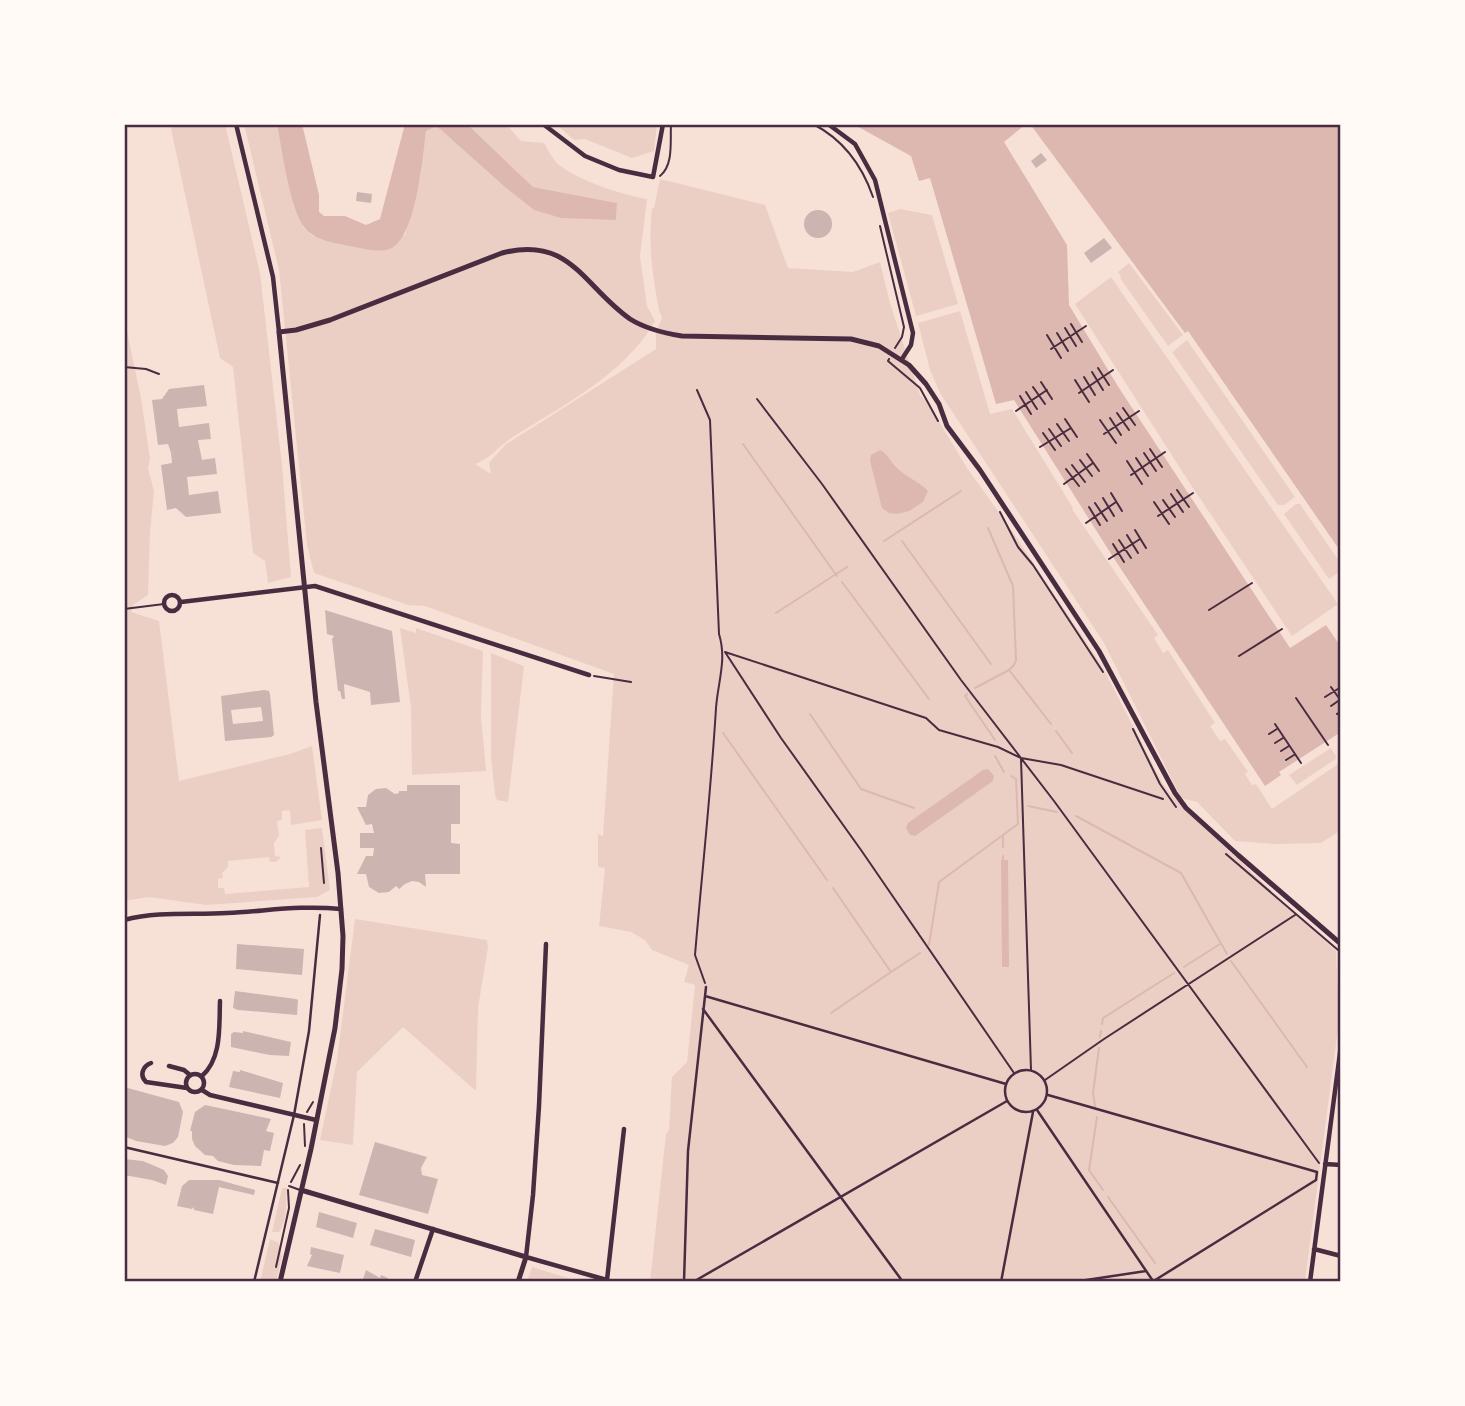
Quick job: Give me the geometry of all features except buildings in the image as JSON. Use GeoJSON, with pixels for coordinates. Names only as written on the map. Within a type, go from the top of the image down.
{"type":"FeatureCollection","features":[{"type":"Feature","properties":{"kind":"street"},"geometry":{"type":"LineString","coordinates":[[236,124],[273,277],[316,702],[342,909],[342,969],[335,1028],[280,1282]]}},
{"type":"Feature","properties":{"kind":"street"},"geometry":{"type":"LineString","coordinates":[[543,124],[585,156],[619,170],[653,177],[663,124]]}},
{"type":"Feature","properties":{"kind":"street"},"geometry":{"type":"LineString","coordinates":[[828,124],[855,144],[876,180],[913,334],[911,345],[902,359]]}},
{"type":"Feature","properties":{"kind":"street"},"geometry":{"type":"LineString","coordinates":[[279,332],[313,326],[502,253],[530,249],[555,254],[570,262],[630,318],[658,332],[681,336],[839,338],[872,343],[902,359],[926,384],[939,404],[947,426],[980,470],[1099,651],[1174,793],[1186,808],[1341,944]]}},
{"type":"Feature","properties":{"kind":"street"},"geometry":{"type":"LineString","coordinates":[[181,602],[315,586],[591,676]]}},
{"type":"Feature","properties":{"kind":"street"},"geometry":{"type":"LineString","coordinates":[[171,595],[181,602],[180,608],[173,612],[166,609],[164,604],[165,599],[171,595]]}},
{"type":"Feature","properties":{"kind":"street"},"geometry":{"type":"LineString","coordinates":[[124,920],[163,913],[226,913],[299,906],[342,909]]}},
{"type":"Feature","properties":{"kind":"street"},"geometry":{"type":"LineString","coordinates":[[254,1282],[293,1115],[309,1031],[320,915]]}},
{"type":"Feature","properties":{"kind":"street"},"geometry":{"type":"LineString","coordinates":[[518,1282],[526,1256],[533,1195],[546,944]]}},
{"type":"Feature","properties":{"kind":"street"},"geometry":{"type":"LineString","coordinates":[[684,1282],[688,1151],[706,987]]}},
{"type":"Feature","properties":{"kind":"street"},"geometry":{"type":"LineString","coordinates":[[705,996],[1006,1084]]}},
{"type":"Feature","properties":{"kind":"street"},"geometry":{"type":"LineString","coordinates":[[202,1076],[211,1068],[216,1056],[220,1001]]}},
{"type":"Feature","properties":{"kind":"street"},"geometry":{"type":"LineString","coordinates":[[703,1009],[903,1282]]}},
{"type":"Feature","properties":{"kind":"street"},"geometry":{"type":"LineString","coordinates":[[1310,1282],[1322,1164],[1338,1087],[1341,1045]]}},
{"type":"Feature","properties":{"kind":"street"},"geometry":{"type":"LineString","coordinates":[[151,1063],[146,1065],[143,1072],[142,1077],[146,1082],[187,1088],[195,1092],[202,1090],[210,1095],[316,1120]]}},
{"type":"Feature","properties":{"kind":"street"},"geometry":{"type":"LineString","coordinates":[[169,1066],[184,1070],[190,1075]]}},
{"type":"Feature","properties":{"kind":"street"},"geometry":{"type":"LineString","coordinates":[[1031,1070],[1045,1080],[1048,1095],[1042,1106],[1035,1111],[1021,1112],[1007,1101],[1006,1084],[1014,1073],[1031,1070]]}},
{"type":"Feature","properties":{"kind":"street"},"geometry":{"type":"LineString","coordinates":[[187,1088],[186,1080],[190,1075],[202,1076]]}},
{"type":"Feature","properties":{"kind":"street"},"geometry":{"type":"LineString","coordinates":[[202,1076],[202,1090]]}},
{"type":"Feature","properties":{"kind":"street"},"geometry":{"type":"LineString","coordinates":[[1035,1111],[1153,1282],[1316,1180],[1317,1172],[1048,1095]]}},
{"type":"Feature","properties":{"kind":"street"},"geometry":{"type":"LineString","coordinates":[[693,1282],[1007,1101]]}},
{"type":"Feature","properties":{"kind":"street"},"geometry":{"type":"LineString","coordinates":[[1001,1282],[1035,1111]]}},
{"type":"Feature","properties":{"kind":"street"},"geometry":{"type":"LineString","coordinates":[[607,1280],[624,1129]]}},
{"type":"Feature","properties":{"kind":"street"},"geometry":{"type":"LineString","coordinates":[[124,1147],[278,1183]]}},
{"type":"Feature","properties":{"kind":"street"},"geometry":{"type":"LineString","coordinates":[[1322,1164],[1341,1165]]}},
{"type":"Feature","properties":{"kind":"street"},"geometry":{"type":"LineString","coordinates":[[301,1190],[614,1282]]}},
{"type":"Feature","properties":{"kind":"street"},"geometry":{"type":"LineString","coordinates":[[415,1282],[433,1229]]}},
{"type":"Feature","properties":{"kind":"street"},"geometry":{"type":"LineString","coordinates":[[1314,1249],[1341,1256]]}},
{"type":"Feature","properties":{"kind":"street"},"geometry":{"type":"LineString","coordinates":[[1073,1282],[1146,1271]]}},
{"type":"Feature","properties":{"kind":"lane"},"geometry":{"type":"LineString","coordinates":[[289,1186],[301,1190]]}},
{"type":"Feature","properties":{"kind":"path"},"geometry":{"type":"LineString","coordinates":[[653,177],[666,170],[671,124]]}},
{"type":"Feature","properties":{"kind":"path"},"geometry":{"type":"LineString","coordinates":[[813,124],[833,137],[855,160],[864,173],[875,207]]}},
{"type":"Feature","properties":{"kind":"path"},"geometry":{"type":"LineString","coordinates":[[878,220],[904,327],[902,337],[895,347]]}},
{"type":"Feature","properties":{"kind":"path"},"geometry":{"type":"LineString","coordinates":[[1071,324],[1082,342]]}},
{"type":"Feature","properties":{"kind":"path"},"geometry":{"type":"LineString","coordinates":[[1052,348],[1086,326]]}},
{"type":"Feature","properties":{"kind":"path"},"geometry":{"type":"LineString","coordinates":[[1065,328],[1076,346]]}},
{"type":"Feature","properties":{"kind":"path"},"geometry":{"type":"LineString","coordinates":[[1057,333],[1068,351]]}},
{"type":"Feature","properties":{"kind":"path"},"geometry":{"type":"LineString","coordinates":[[1047,335],[1052,348],[1061,358]]}},
{"type":"Feature","properties":{"kind":"path"},"geometry":{"type":"LineString","coordinates":[[888,361],[907,376]]}},
{"type":"Feature","properties":{"kind":"path"},"geometry":{"type":"LineString","coordinates":[[124,367],[146,369],[159,374]]}},
{"type":"Feature","properties":{"kind":"path"},"geometry":{"type":"LineString","coordinates":[[1098,368],[1110,385]]}},
{"type":"Feature","properties":{"kind":"path"},"geometry":{"type":"LineString","coordinates":[[1080,392],[1113,370]]}},
{"type":"Feature","properties":{"kind":"path"},"geometry":{"type":"LineString","coordinates":[[1092,372],[1103,390]]}},
{"type":"Feature","properties":{"kind":"path"},"geometry":{"type":"LineString","coordinates":[[1084,377],[1095,395]]}},
{"type":"Feature","properties":{"kind":"path"},"geometry":{"type":"LineString","coordinates":[[1075,380],[1080,392],[1089,402]]}},
{"type":"Feature","properties":{"kind":"path"},"geometry":{"type":"LineString","coordinates":[[1041,382],[1052,399]]}},
{"type":"Feature","properties":{"kind":"path"},"geometry":{"type":"LineString","coordinates":[[1034,387],[1045,404]]}},
{"type":"Feature","properties":{"kind":"path"},"geometry":{"type":"LineString","coordinates":[[697,390],[710,420],[719,634],[724,651],[780,738],[861,850],[1014,1073]]}},
{"type":"Feature","properties":{"kind":"path"},"geometry":{"type":"LineString","coordinates":[[1016,411],[1047,390]]}},
{"type":"Feature","properties":{"kind":"path"},"geometry":{"type":"LineString","coordinates":[[1026,392],[1037,409]]}},
{"type":"Feature","properties":{"kind":"path"},"geometry":{"type":"LineString","coordinates":[[1020,396],[1031,414]]}},
{"type":"Feature","properties":{"kind":"path"},"geometry":{"type":"LineString","coordinates":[[757,399],[830,495],[961,680],[1322,1164]]}},
{"type":"Feature","properties":{"kind":"path"},"geometry":{"type":"LineString","coordinates":[[1123,408],[1135,425]]}},
{"type":"Feature","properties":{"kind":"path"},"geometry":{"type":"LineString","coordinates":[[1104,434],[1139,411]]}},
{"type":"Feature","properties":{"kind":"path"},"geometry":{"type":"LineString","coordinates":[[1117,412],[1129,430]]}},
{"type":"Feature","properties":{"kind":"path"},"geometry":{"type":"LineString","coordinates":[[1110,418],[1121,435]]}},
{"type":"Feature","properties":{"kind":"path"},"geometry":{"type":"LineString","coordinates":[[1065,419],[1077,437]]}},
{"type":"Feature","properties":{"kind":"path"},"geometry":{"type":"LineString","coordinates":[[1100,420],[1115,443]]}},
{"type":"Feature","properties":{"kind":"path"},"geometry":{"type":"LineString","coordinates":[[1057,424],[1069,442]]}},
{"type":"Feature","properties":{"kind":"path"},"geometry":{"type":"LineString","coordinates":[[1040,447],[1071,428]]}},
{"type":"Feature","properties":{"kind":"path"},"geometry":{"type":"LineString","coordinates":[[1049,429],[1061,446]]}},
{"type":"Feature","properties":{"kind":"path"},"geometry":{"type":"LineString","coordinates":[[1043,433],[1055,450]]}},
{"type":"Feature","properties":{"kind":"path"},"geometry":{"type":"LineString","coordinates":[[1150,449],[1162,467]]}},
{"type":"Feature","properties":{"kind":"path"},"geometry":{"type":"LineString","coordinates":[[1130,475],[1166,452]]}},
{"type":"Feature","properties":{"kind":"path"},"geometry":{"type":"LineString","coordinates":[[1144,453],[1156,471]]}},
{"type":"Feature","properties":{"kind":"path"},"geometry":{"type":"LineString","coordinates":[[1087,454],[1099,471]]}},
{"type":"Feature","properties":{"kind":"path"},"geometry":{"type":"LineString","coordinates":[[1136,458],[1148,476]]}},
{"type":"Feature","properties":{"kind":"path"},"geometry":{"type":"LineString","coordinates":[[1080,460],[1092,477]]}},
{"type":"Feature","properties":{"kind":"path"},"geometry":{"type":"LineString","coordinates":[[1127,461],[1142,484]]}},
{"type":"Feature","properties":{"kind":"path"},"geometry":{"type":"LineString","coordinates":[[1064,484],[1093,463]]}},
{"type":"Feature","properties":{"kind":"path"},"geometry":{"type":"LineString","coordinates":[[1072,465],[1085,482]]}},
{"type":"Feature","properties":{"kind":"path"},"geometry":{"type":"LineString","coordinates":[[1066,470],[1079,486]]}},
{"type":"Feature","properties":{"kind":"path"},"geometry":{"type":"LineString","coordinates":[[1177,490],[1189,507]]}},
{"type":"Feature","properties":{"kind":"path"},"geometry":{"type":"LineString","coordinates":[[1160,514],[1193,493]]}},
{"type":"Feature","properties":{"kind":"path"},"geometry":{"type":"LineString","coordinates":[[1111,494],[1122,511]]}},
{"type":"Feature","properties":{"kind":"path"},"geometry":{"type":"LineString","coordinates":[[1171,494],[1182,512]]}},
{"type":"Feature","properties":{"kind":"path"},"geometry":{"type":"LineString","coordinates":[[1103,498],[1114,516]]}},
{"type":"Feature","properties":{"kind":"path"},"geometry":{"type":"LineString","coordinates":[[1163,499],[1175,517]]}},
{"type":"Feature","properties":{"kind":"path"},"geometry":{"type":"LineString","coordinates":[[1086,523],[1116,502]]}},
{"type":"Feature","properties":{"kind":"path"},"geometry":{"type":"LineString","coordinates":[[1154,502],[1169,524]]}},
{"type":"Feature","properties":{"kind":"path"},"geometry":{"type":"LineString","coordinates":[[1095,503],[1107,521]]}},
{"type":"Feature","properties":{"kind":"path"},"geometry":{"type":"LineString","coordinates":[[1089,508],[1100,525]]}},
{"type":"Feature","properties":{"kind":"path"},"geometry":{"type":"LineString","coordinates":[[1135,530],[1146,548]]}},
{"type":"Feature","properties":{"kind":"path"},"geometry":{"type":"LineString","coordinates":[[1127,535],[1139,553]]}},
{"type":"Feature","properties":{"kind":"path"},"geometry":{"type":"LineString","coordinates":[[1110,559],[1140,539]]}},
{"type":"Feature","properties":{"kind":"path"},"geometry":{"type":"LineString","coordinates":[[1119,540],[1131,558]]}},
{"type":"Feature","properties":{"kind":"path"},"geometry":{"type":"LineString","coordinates":[[1113,544],[1124,562]]}},
{"type":"Feature","properties":{"kind":"path"},"geometry":{"type":"LineString","coordinates":[[1209,610],[1252,583]]}},
{"type":"Feature","properties":{"kind":"path"},"geometry":{"type":"LineString","coordinates":[[124,609],[164,604]]}},
{"type":"Feature","properties":{"kind":"path"},"geometry":{"type":"LineString","coordinates":[[1239,656],[1282,629]]}},
{"type":"Feature","properties":{"kind":"path"},"geometry":{"type":"LineString","coordinates":[[724,651],[926,718],[939,730],[998,747],[1021,758],[1060,765],[1163,799]]}},
{"type":"Feature","properties":{"kind":"path"},"geometry":{"type":"LineString","coordinates":[[706,987],[695,955],[713,771],[717,695],[724,651]]}},
{"type":"Feature","properties":{"kind":"path"},"geometry":{"type":"LineString","coordinates":[[591,676],[631,682]]}},
{"type":"Feature","properties":{"kind":"path"},"geometry":{"type":"LineString","coordinates":[[1331,687],[1340,700],[1331,706]]}},
{"type":"Feature","properties":{"kind":"path"},"geometry":{"type":"LineString","coordinates":[[1325,697],[1341,687]]}},
{"type":"Feature","properties":{"kind":"path"},"geometry":{"type":"LineString","coordinates":[[1296,698],[1328,745]]}},
{"type":"Feature","properties":{"kind":"path"},"geometry":{"type":"LineString","coordinates":[[1337,714],[1341,712]]}},
{"type":"Feature","properties":{"kind":"path"},"geometry":{"type":"LineString","coordinates":[[1275,724],[1301,762]]}},
{"type":"Feature","properties":{"kind":"path"},"geometry":{"type":"LineString","coordinates":[[1269,734],[1278,728]]}},
{"type":"Feature","properties":{"kind":"path"},"geometry":{"type":"LineString","coordinates":[[1275,743],[1284,737]]}},
{"type":"Feature","properties":{"kind":"path"},"geometry":{"type":"LineString","coordinates":[[1281,751],[1289,746]]}},
{"type":"Feature","properties":{"kind":"path"},"geometry":{"type":"LineString","coordinates":[[1286,760],[1295,754]]}},
{"type":"Feature","properties":{"kind":"path"},"geometry":{"type":"LineString","coordinates":[[1021,758],[1031,1070]]}},
{"type":"Feature","properties":{"kind":"path"},"geometry":{"type":"LineString","coordinates":[[321,848],[324,883]]}},
{"type":"Feature","properties":{"kind":"path"},"geometry":{"type":"LineString","coordinates":[[1045,1080],[1301,910]]}},
{"type":"Feature","properties":{"kind":"path"},"geometry":{"type":"LineString","coordinates":[[305,1147],[303,1130],[316,1097]]}},
{"type":"Feature","properties":{"kind":"path"},"geometry":{"type":"LineString","coordinates":[[276,1269],[289,1209],[289,1186],[303,1157]]}},
{"type":"Feature","properties":{"kind":"shaded area"},"geometry":{"type":"Polygon","coordinates":[[[170,124],[225,124],[260,273],[282,465],[291,577],[268,583],[265,561],[253,553],[233,367],[220,358],[170,124]]]}},
{"type":"Feature","properties":{"kind":"shaded area"},"geometry":{"type":"Polygon","coordinates":[[[244,124],[277,124],[295,208],[304,228],[313,236],[342,244],[405,235],[420,179],[426,131],[435,127],[534,210],[616,220],[617,203],[533,187],[467,124],[506,124],[521,141],[544,143],[557,163],[568,171],[614,191],[647,199],[640,256],[647,306],[655,321],[627,358],[609,373],[475,464],[491,474],[489,463],[505,445],[656,349],[656,332],[662,318],[653,271],[650,235],[652,208],[660,179],[765,205],[788,268],[853,272],[880,262],[890,303],[920,395],[928,403],[967,468],[1102,666],[1163,784],[1181,806],[1336,951],[1339,1021],[1305,1281],[650,1282],[666,1134],[669,1130],[672,1077],[687,1062],[695,985],[684,982],[689,965],[652,950],[645,940],[631,932],[599,926],[605,868],[598,867],[598,834],[603,836],[614,674],[425,606],[408,605],[314,573],[307,545],[279,270],[244,124]]]}},
{"type":"Feature","properties":{"kind":"shaded area"},"geometry":{"type":"Polygon","coordinates":[[[277,124],[302,124],[319,195],[319,212],[324,216],[345,216],[366,225],[380,219],[405,124],[467,124],[533,187],[617,203],[616,220],[561,218],[534,210],[435,127],[426,131],[413,212],[400,240],[392,248],[382,250],[331,242],[309,232],[300,220],[287,179],[277,124]]]}},
{"type":"Feature","properties":{"kind":"shaded area"},"geometry":{"type":"Polygon","coordinates":[[[556,124],[657,124],[654,151],[632,158],[585,139],[574,140],[556,124]]]}},
{"type":"Feature","properties":{"kind":"shaded area"},"geometry":{"type":"Polygon","coordinates":[[[853,124],[1026,124],[1004,142],[1067,245],[1069,305],[1119,388],[1290,648],[1326,625],[1341,647],[1341,732],[1279,772],[1281,775],[1265,786],[1113,557],[1014,400],[996,404],[930,178],[919,181],[911,156],[853,124]]]}},
{"type":"Feature","properties":{"kind":"shaded area"},"geometry":{"type":"Polygon","coordinates":[[[1030,124],[1341,124],[1341,552],[1188,331],[1185,333],[1030,124]]]}},
{"type":"Feature","properties":{"kind":"shaded area"},"geometry":{"type":"Polygon","coordinates":[[[900,209],[932,215],[958,304],[916,316],[888,213],[900,209]]]}},
{"type":"Feature","properties":{"kind":"shaded area"},"geometry":{"type":"Polygon","coordinates":[[[1129,263],[1183,335],[1168,346],[1120,278],[1118,272],[1129,263]]]}},
{"type":"Feature","properties":{"kind":"shaded area"},"geometry":{"type":"Polygon","coordinates":[[[1111,277],[1338,604],[1292,636],[1075,304],[1111,277]]]}},
{"type":"Feature","properties":{"kind":"shaded area"},"geometry":{"type":"Polygon","coordinates":[[[960,311],[990,414],[1012,409],[1072,509],[1158,635],[1154,638],[1163,653],[1168,650],[1215,723],[1210,726],[1220,741],[1225,739],[1248,772],[1245,774],[1252,785],[1256,784],[1272,809],[1341,762],[1341,830],[1321,843],[1235,841],[1197,802],[1181,798],[1104,643],[940,393],[930,370],[918,323],[960,311]]]}},
{"type":"Feature","properties":{"kind":"shaded area"},"geometry":{"type":"Polygon","coordinates":[[[124,317],[141,398],[150,459],[148,468],[154,491],[148,595],[133,605],[131,612],[159,621],[179,781],[290,754],[312,746],[322,820],[291,825],[290,810],[282,811],[282,820],[277,821],[279,836],[274,843],[275,856],[281,857],[276,862],[270,862],[269,857],[228,861],[228,867],[222,873],[223,878],[218,879],[218,888],[224,888],[225,894],[309,887],[305,830],[322,828],[330,890],[317,897],[206,905],[149,897],[124,901],[124,317]]]}},
{"type":"Feature","properties":{"kind":"shaded area"},"geometry":{"type":"Polygon","coordinates":[[[1187,340],[1295,497],[1284,505],[1278,505],[1172,352],[1187,340]]]}},
{"type":"Feature","properties":{"kind":"shaded area"},"geometry":{"type":"Polygon","coordinates":[[[880,450],[894,465],[928,491],[923,502],[909,511],[897,514],[882,508],[870,461],[871,455],[880,450]]]}},
{"type":"Feature","properties":{"kind":"shaded area"},"geometry":{"type":"Polygon","coordinates":[[[1296,504],[1300,504],[1341,564],[1341,571],[1329,579],[1284,514],[1296,504]]]}},
{"type":"Feature","properties":{"kind":"shaded area"},"geometry":{"type":"Polygon","coordinates":[[[400,628],[416,633],[416,628],[483,651],[481,716],[486,771],[412,775],[411,708],[400,628]]]}},
{"type":"Feature","properties":{"kind":"shaded area"},"geometry":{"type":"Polygon","coordinates":[[[491,653],[524,666],[508,802],[497,800],[495,795],[491,756],[491,653]]]}},
{"type":"Feature","properties":{"kind":"shaded area"},"geometry":{"type":"Polygon","coordinates":[[[1331,748],[1337,758],[1297,785],[1289,775],[1331,748]]]}},
{"type":"Feature","properties":{"kind":"shaded area"},"geometry":{"type":"Polygon","coordinates":[[[988,769],[994,776],[993,781],[915,836],[910,835],[906,828],[908,823],[988,769]]]}},
{"type":"Feature","properties":{"kind":"shaded area"},"geometry":{"type":"Polygon","coordinates":[[[1001,860],[1008,860],[1009,967],[1002,967],[1001,860]]]}},
{"type":"Feature","properties":{"kind":"shaded area"},"geometry":{"type":"Polygon","coordinates":[[[355,919],[487,940],[488,947],[478,1008],[476,1091],[403,1027],[357,1072],[353,1145],[320,1140],[337,1060],[355,919]]]}},
{"type":"Feature","properties":{"kind":"shaded area"},"geometry":{"type":"Polygon","coordinates":[[[282,1188],[287,1188],[285,1216],[279,1232],[272,1232],[282,1188]]]}},
{"type":"Feature","properties":{"kind":"shaded area"},"geometry":{"type":"Polygon","coordinates":[[[270,1239],[279,1243],[282,1256],[276,1282],[260,1282],[270,1239]]]}},
{"type":"Feature","properties":{"kind":"shaded area"},"geometry":{"type":"Polygon","coordinates":[[[532,1267],[581,1282],[527,1282],[532,1267]]]}},
{"type":"Feature","properties":{"kind":"waterway"},"geometry":{"type":"LineString","coordinates":[[743,444],[837,576]]}},
{"type":"Feature","properties":{"kind":"waterway"},"geometry":{"type":"LineString","coordinates":[[884,541],[961,491]]}},
{"type":"Feature","properties":{"kind":"waterway"},"geometry":{"type":"LineString","coordinates":[[988,528],[1013,586],[1016,660],[1009,670]]}},
{"type":"Feature","properties":{"kind":"waterway"},"geometry":{"type":"LineString","coordinates":[[902,541],[991,664]]}},
{"type":"Feature","properties":{"kind":"waterway"},"geometry":{"type":"LineString","coordinates":[[776,613],[847,567]]}},
{"type":"Feature","properties":{"kind":"waterway"},"geometry":{"type":"LineString","coordinates":[[842,582],[929,699]]}},
{"type":"Feature","properties":{"kind":"waterway"},"geometry":{"type":"LineString","coordinates":[[975,688],[1009,670],[1051,724]]}},
{"type":"Feature","properties":{"kind":"waterway"},"geometry":{"type":"LineString","coordinates":[[967,694],[965,696],[995,740]]}},
{"type":"Feature","properties":{"kind":"waterway"},"geometry":{"type":"LineString","coordinates":[[810,714],[861,789],[914,808]]}},
{"type":"Feature","properties":{"kind":"waterway"},"geometry":{"type":"LineString","coordinates":[[1056,731],[1072,753]]}},
{"type":"Feature","properties":{"kind":"waterway"},"geometry":{"type":"LineString","coordinates":[[723,733],[827,880]]}},
{"type":"Feature","properties":{"kind":"waterway"},"geometry":{"type":"LineString","coordinates":[[995,756],[1004,772]]}},
{"type":"Feature","properties":{"kind":"waterway"},"geometry":{"type":"LineString","coordinates":[[929,945],[939,882],[1018,824],[1016,779],[1011,776]]}},
{"type":"Feature","properties":{"kind":"waterway"},"geometry":{"type":"LineString","coordinates":[[1028,806],[1057,812]]}},
{"type":"Feature","properties":{"kind":"waterway"},"geometry":{"type":"LineString","coordinates":[[1076,816],[1181,873],[1227,954]]}},
{"type":"Feature","properties":{"kind":"waterway"},"geometry":{"type":"LineString","coordinates":[[1003,837],[1003,847]]}},
{"type":"Feature","properties":{"kind":"waterway"},"geometry":{"type":"LineString","coordinates":[[833,888],[891,972],[920,953]]}},
{"type":"Feature","properties":{"kind":"waterway"},"geometry":{"type":"LineString","coordinates":[[1184,967],[1220,944]]}},
{"type":"Feature","properties":{"kind":"waterway"},"geometry":{"type":"LineString","coordinates":[[1231,961],[1307,1067]]}},
{"type":"Feature","properties":{"kind":"waterway"},"geometry":{"type":"LineString","coordinates":[[831,1013],[891,972]]}},
{"type":"Feature","properties":{"kind":"waterway"},"geometry":{"type":"LineString","coordinates":[[1102,1024],[1103,1018],[1174,973]]}},
{"type":"Feature","properties":{"kind":"waterway"},"geometry":{"type":"LineString","coordinates":[[1100,1037],[1101,1031]]}},
{"type":"Feature","properties":{"kind":"waterway"},"geometry":{"type":"LineString","coordinates":[[1095,1106],[1093,1093],[1099,1048]]}},
{"type":"Feature","properties":{"kind":"waterway"},"geometry":{"type":"LineString","coordinates":[[1097,1117],[1089,1170],[1103,1190]]}},
{"type":"Feature","properties":{"kind":"waterway"},"geometry":{"type":"LineString","coordinates":[[1108,1197],[1155,1263]]}}]}
